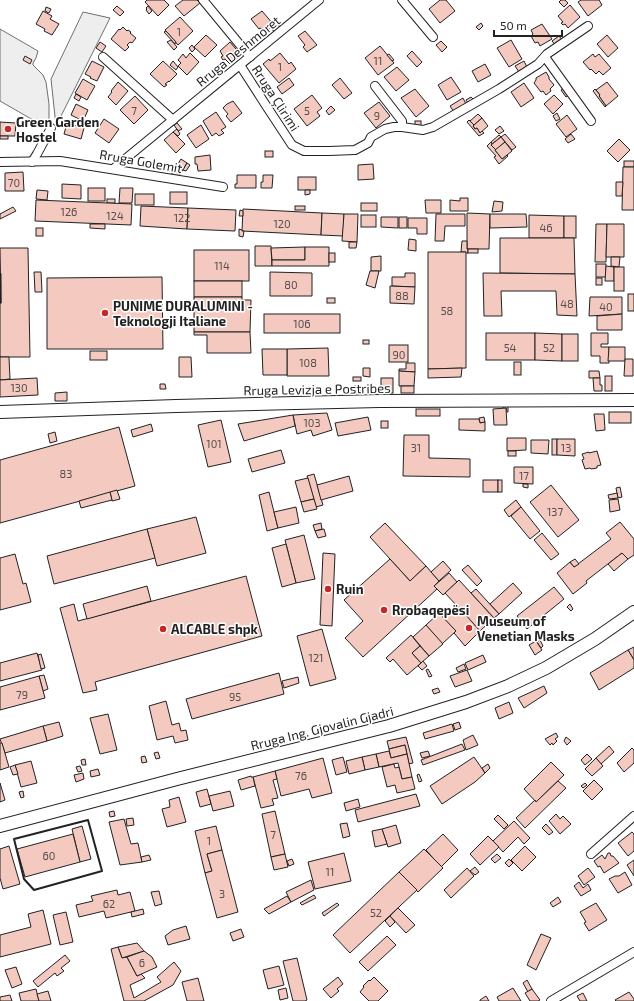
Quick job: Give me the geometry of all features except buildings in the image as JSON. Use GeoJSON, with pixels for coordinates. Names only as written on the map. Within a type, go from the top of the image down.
{"type":"FeatureCollection","features":[{"type":"Feature","properties":{"kind":"main road","name":"Rruga Levizja e Postribes"},"geometry":{"type":"LineString","coordinates":[[0,412],[379,401],[634,400]]}},
{"type":"Feature","properties":{"kind":"main road","name":"Rruga Ing. Gjovalin Gjadri"},"geometry":{"type":"LineString","coordinates":[[0,826],[389,726],[466,702],[508,686],[546,668],[632,617]]}},
{"type":"Feature","properties":{"kind":"street"},"geometry":{"type":"LineString","coordinates":[[203,0],[250,57]]}},
{"type":"Feature","properties":{"kind":"street","name":"Rruga Deshmoret"},"geometry":{"type":"LineString","coordinates":[[113,169],[319,0]]}},
{"type":"Feature","properties":{"kind":"street"},"geometry":{"type":"LineString","coordinates":[[402,0],[433,37]]}},
{"type":"Feature","properties":{"kind":"street","name":"Rruga Çlirimi"},"geometry":{"type":"LineString","coordinates":[[240,65],[292,146],[304,151],[355,150],[368,143],[371,137],[376,133],[389,128],[402,127],[423,130],[433,127],[499,89],[538,64],[548,54],[588,26]]}},
{"type":"Feature","properties":{"kind":"street"},"geometry":{"type":"LineString","coordinates":[[103,57],[173,120]]}},
{"type":"Feature","properties":{"kind":"street"},"geometry":{"type":"LineString","coordinates":[[545,57],[591,121]]}},
{"type":"Feature","properties":{"kind":"street"},"geometry":{"type":"LineString","coordinates":[[375,86],[402,121],[402,127]]}},
{"type":"Feature","properties":{"kind":"street"},"geometry":{"type":"LineString","coordinates":[[32,162],[51,128]]}},
{"type":"Feature","properties":{"kind":"street","name":"Rruga Golemit"},"geometry":{"type":"LineString","coordinates":[[0,162],[60,160],[223,187]]}},
{"type":"Feature","properties":{"kind":"street"},"geometry":{"type":"LineString","coordinates":[[591,854],[634,816]]}},
{"type":"Feature","properties":{"kind":"street"},"geometry":{"type":"LineString","coordinates":[[551,1001],[634,952]]}},
{"type":"Feature","properties":{"kind":"shaded area"},"geometry":{"type":"Polygon","coordinates":[[[83,12],[110,18],[56,126],[51,79],[83,12]]]}},
{"type":"Feature","properties":{"kind":"shaded area"},"geometry":{"type":"Polygon","coordinates":[[[0,29],[38,51],[33,65],[43,75],[46,82],[49,104],[49,122],[47,128],[0,101],[0,29]]]}},
{"type":"Feature","properties":{"kind":"wall"},"geometry":{"type":"LineString","coordinates":[[88,820],[102,871],[34,890],[24,879],[14,839],[88,820]]}},
{"type":"Feature","properties":{"kind":"place","name":"Green Garden Hostel"},"geometry":{"type":"Point","coordinates":[8,129]}},
{"type":"Feature","properties":{"kind":"place","name":"PUNIME DURALUMINI - Teknologji Italiane"},"geometry":{"type":"Point","coordinates":[105,313]}},
{"type":"Feature","properties":{"kind":"place","name":"Ruin"},"geometry":{"type":"Point","coordinates":[328,589]}},
{"type":"Feature","properties":{"kind":"place","name":"Rrobaqepësi"},"geometry":{"type":"Point","coordinates":[384,610]}},
{"type":"Feature","properties":{"kind":"place","name":"Museum of Venetian Masks"},"geometry":{"type":"Point","coordinates":[469,628]}},
{"type":"Feature","properties":{"kind":"place","name":"ALCABLE shpk"},"geometry":{"type":"Point","coordinates":[163,629]}}]}
